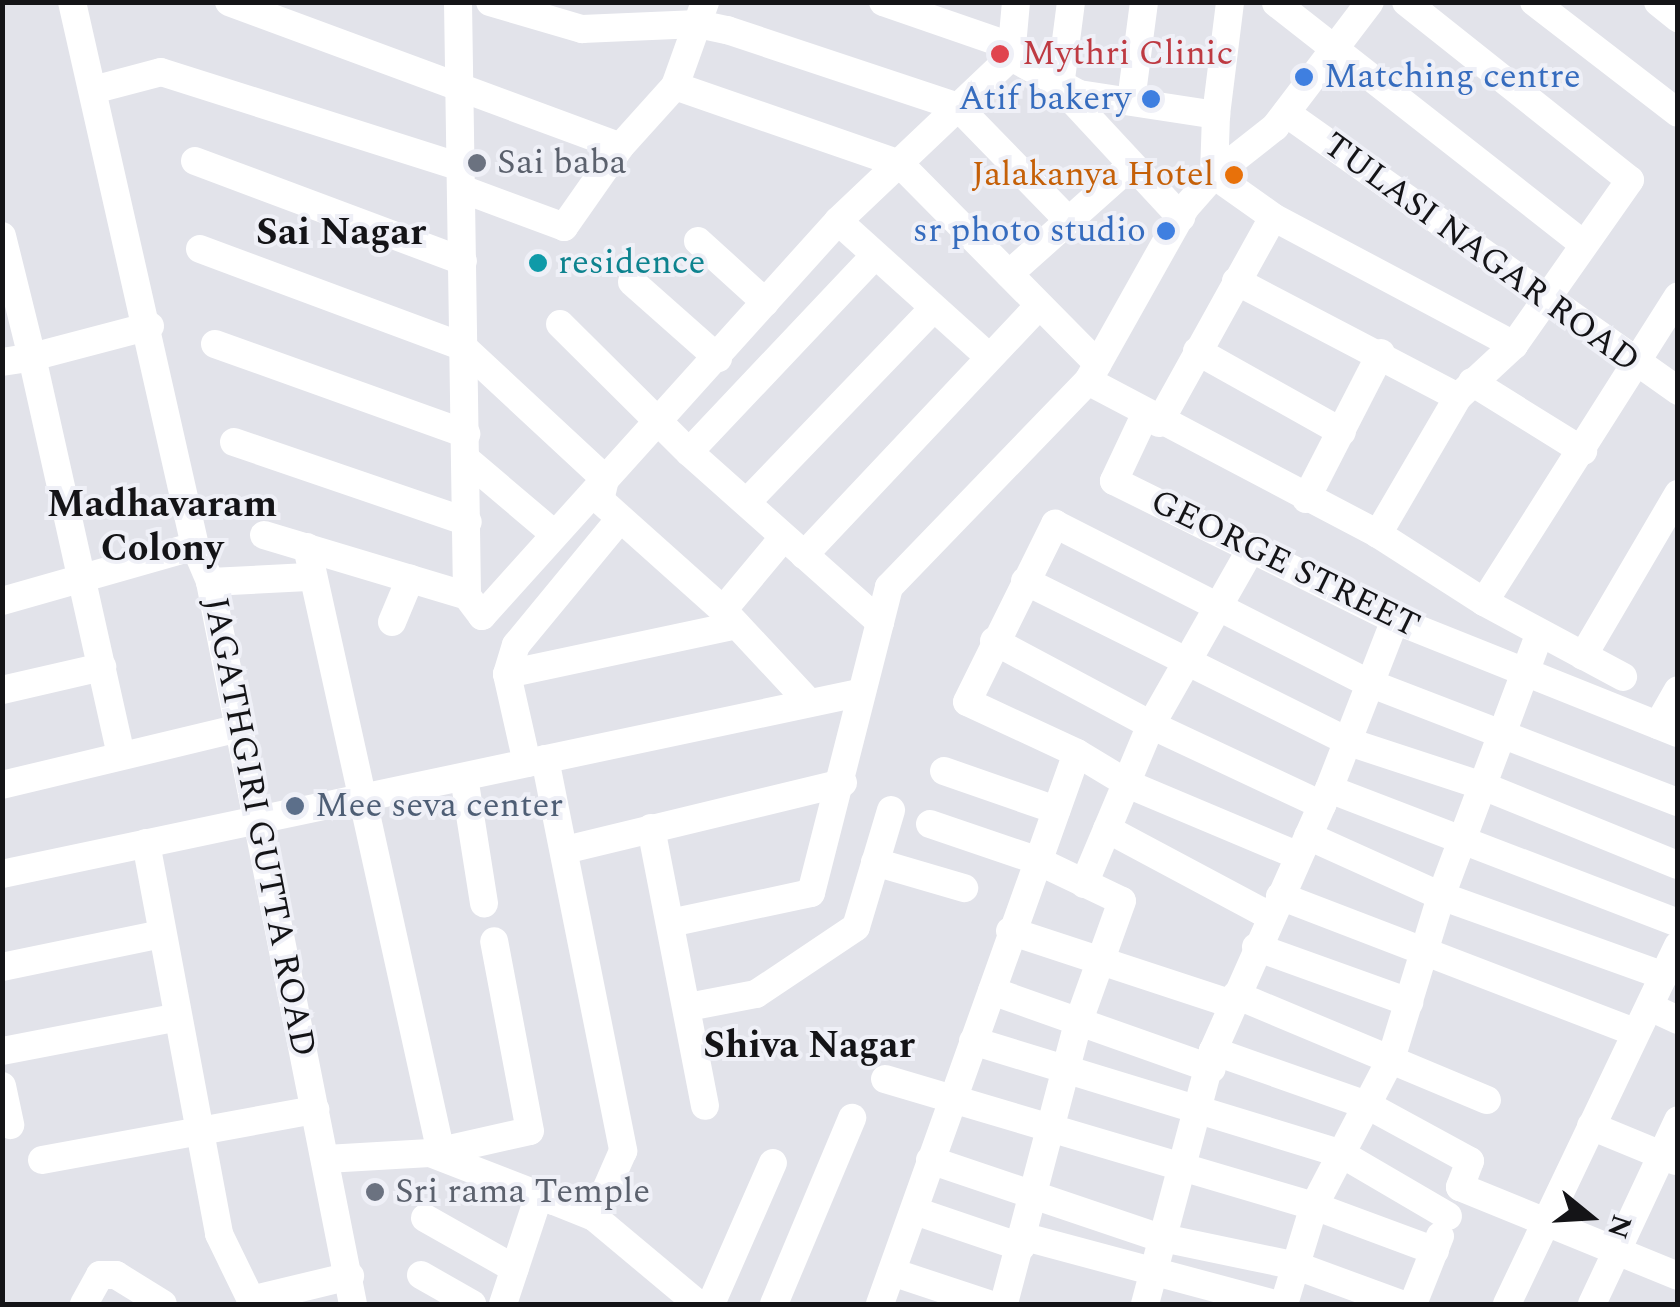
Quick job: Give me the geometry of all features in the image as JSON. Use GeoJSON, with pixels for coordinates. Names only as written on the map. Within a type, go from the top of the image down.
{"type":"FeatureCollection","features":[{"type":"Feature","properties":{"kind":"street","name":"JAGATHGIRI GUTTA ROAD"},"geometry":{"type":"LineString","coordinates":[[72,2],[150,326],[195,546],[210,582],[236,728],[354,1297]]}},
{"type":"Feature","properties":{"kind":"street"},"geometry":{"type":"LineString","coordinates":[[230,2],[620,147]]}},
{"type":"Feature","properties":{"kind":"street"},"geometry":{"type":"LineString","coordinates":[[458,2],[456,87],[463,261],[466,596]]}},
{"type":"Feature","properties":{"kind":"street"},"geometry":{"type":"LineString","coordinates":[[490,2],[582,29],[702,13],[958,108],[1068,220]]}},
{"type":"Feature","properties":{"kind":"street"},"geometry":{"type":"LineString","coordinates":[[883,2],[1010,51],[1070,91],[1183,212]]}},
{"type":"Feature","properties":{"kind":"street"},"geometry":{"type":"LineString","coordinates":[[264,535],[466,596],[482,616],[838,221],[958,108],[1010,51],[1016,2]]}},
{"type":"Feature","properties":{"kind":"street"},"geometry":{"type":"LineString","coordinates":[[1072,2],[1070,91],[1129,168],[1183,212]]}},
{"type":"Feature","properties":{"kind":"street"},"geometry":{"type":"LineString","coordinates":[[1131,100],[1144,2]]}},
{"type":"Feature","properties":{"kind":"street"},"geometry":{"type":"LineString","coordinates":[[1214,175],[1216,115],[1230,2]]}},
{"type":"Feature","properties":{"kind":"street"},"geometry":{"type":"LineString","coordinates":[[670,923],[810,893],[842,783],[858,693],[889,587],[1093,372],[1183,212],[1214,175],[1241,158],[1286,113],[1370,2]]}},
{"type":"Feature","properties":{"kind":"street"},"geometry":{"type":"LineString","coordinates":[[1378,534],[1465,390],[1514,346],[1630,180],[1406,2]]}},
{"type":"Feature","properties":{"kind":"street"},"geometry":{"type":"LineString","coordinates":[[1534,2],[1678,113]]}},
{"type":"Feature","properties":{"kind":"street"},"geometry":{"type":"LineString","coordinates":[[1658,2],[1678,18]]}},
{"type":"Feature","properties":{"kind":"street"},"geometry":{"type":"LineString","coordinates":[[1276,3],[1336,46],[1584,244]]}},
{"type":"Feature","properties":{"kind":"street"},"geometry":{"type":"LineString","coordinates":[[94,90],[161,72],[461,178],[564,227],[620,147],[676,86],[702,13]]}},
{"type":"Feature","properties":{"kind":"street"},"geometry":{"type":"LineString","coordinates":[[676,86],[900,164],[1039,306],[1093,372],[1152,419],[1378,534],[1484,602],[1623,677]]}},
{"type":"Feature","properties":{"kind":"street"},"geometry":{"type":"LineString","coordinates":[[1070,91],[1216,115]]}},
{"type":"Feature","properties":{"kind":"street","name":"TULASI NAGAR ROAD"},"geometry":{"type":"LineString","coordinates":[[1286,113],[1635,366],[1678,391]]}},
{"type":"Feature","properties":{"kind":"street"},"geometry":{"type":"LineString","coordinates":[[195,161],[463,261]]}},
{"type":"Feature","properties":{"kind":"street"},"geometry":{"type":"LineString","coordinates":[[1009,274],[1129,168]]}},
{"type":"Feature","properties":{"kind":"street"},"geometry":{"type":"LineString","coordinates":[[1214,175],[1274,217],[1514,346]]}},
{"type":"Feature","properties":{"kind":"street"},"geometry":{"type":"LineString","coordinates":[[1152,419],[1198,351],[1274,217]]}},
{"type":"Feature","properties":{"kind":"street"},"geometry":{"type":"LineString","coordinates":[[838,221],[989,357]]}},
{"type":"Feature","properties":{"kind":"street"},"geometry":{"type":"LineString","coordinates":[[2,236],[86,579],[121,754]]}},
{"type":"Feature","properties":{"kind":"street"},"geometry":{"type":"LineString","coordinates":[[698,242],[765,302]]}},
{"type":"Feature","properties":{"kind":"street"},"geometry":{"type":"LineString","coordinates":[[200,249],[463,347],[604,479]]}},
{"type":"Feature","properties":{"kind":"street"},"geometry":{"type":"LineString","coordinates":[[689,452],[876,255]]}},
{"type":"Feature","properties":{"kind":"street"},"geometry":{"type":"LineString","coordinates":[[1236,280],[1465,390],[1583,452]]}},
{"type":"Feature","properties":{"kind":"street"},"geometry":{"type":"LineString","coordinates":[[632,282],[718,358]]}},
{"type":"Feature","properties":{"kind":"street"},"geometry":{"type":"LineString","coordinates":[[1484,602],[1583,452],[1678,296]]}},
{"type":"Feature","properties":{"kind":"street"},"geometry":{"type":"LineString","coordinates":[[508,674],[730,618],[794,546],[1039,306]]}},
{"type":"Feature","properties":{"kind":"street"},"geometry":{"type":"LineString","coordinates":[[746,502],[934,308]]}},
{"type":"Feature","properties":{"kind":"street"},"geometry":{"type":"LineString","coordinates":[[560,324],[689,452],[880,622]]}},
{"type":"Feature","properties":{"kind":"street"},"geometry":{"type":"LineString","coordinates":[[2,362],[150,326]]}},
{"type":"Feature","properties":{"kind":"street"},"geometry":{"type":"LineString","coordinates":[[215,344],[466,447],[553,533]]}},
{"type":"Feature","properties":{"kind":"street"},"geometry":{"type":"LineString","coordinates":[[1198,351],[1342,432]]}},
{"type":"Feature","properties":{"kind":"street"},"geometry":{"type":"LineString","coordinates":[[1306,499],[1382,353]]}},
{"type":"Feature","properties":{"kind":"street","name":"GEORGE STREET"},"geometry":{"type":"LineString","coordinates":[[1152,419],[1114,481],[1395,620],[1668,729]]}},
{"type":"Feature","properties":{"kind":"street"},"geometry":{"type":"LineString","coordinates":[[234,442],[468,522]]}},
{"type":"Feature","properties":{"kind":"street"},"geometry":{"type":"LineString","coordinates":[[604,479],[600,500],[730,618],[807,700]]}},
{"type":"Feature","properties":{"kind":"street"},"geometry":{"type":"LineString","coordinates":[[1583,656],[1678,494]]}},
{"type":"Feature","properties":{"kind":"street"},"geometry":{"type":"LineString","coordinates":[[594,1217],[624,1151],[565,850],[508,674],[516,645],[620,519]]}},
{"type":"Feature","properties":{"kind":"street"},"geometry":{"type":"LineString","coordinates":[[1664,976],[1130,786],[1077,753],[967,702],[994,640],[1055,524],[1369,683],[1678,802]]}},
{"type":"Feature","properties":{"kind":"street"},"geometry":{"type":"LineString","coordinates":[[2,602],[195,546]]}},
{"type":"Feature","properties":{"kind":"street"},"geometry":{"type":"LineString","coordinates":[[1084,884],[1130,786],[1151,725],[1252,547]]}},
{"type":"Feature","properties":{"kind":"street"},"geometry":{"type":"LineString","coordinates":[[307,548],[308,577],[436,1153]]}},
{"type":"Feature","properties":{"kind":"street"},"geometry":{"type":"LineString","coordinates":[[210,582],[308,577]]}},
{"type":"Feature","properties":{"kind":"street"},"geometry":{"type":"LineString","coordinates":[[392,622],[410,579]]}},
{"type":"Feature","properties":{"kind":"street"},"geometry":{"type":"LineString","coordinates":[[1024,582],[1349,742],[1482,786],[1678,865]]}},
{"type":"Feature","properties":{"kind":"street"},"geometry":{"type":"LineString","coordinates":[[1145,1304],[1158,1238],[1234,999],[1326,797],[1395,620]]}},
{"type":"Feature","properties":{"kind":"street"},"geometry":{"type":"LineString","coordinates":[[1284,1304],[1314,1206],[1391,1059],[1441,896],[1540,633]]}},
{"type":"Feature","properties":{"kind":"street"},"geometry":{"type":"LineString","coordinates":[[994,640],[1151,725],[1326,797],[1461,840],[1678,923]]}},
{"type":"Feature","properties":{"kind":"street"},"geometry":{"type":"LineString","coordinates":[[2,690],[102,668]]}},
{"type":"Feature","properties":{"kind":"street"},"geometry":{"type":"LineString","coordinates":[[1668,729],[1678,690]]}},
{"type":"Feature","properties":{"kind":"street"},"geometry":{"type":"LineString","coordinates":[[2,874],[807,700],[858,693]]}},
{"type":"Feature","properties":{"kind":"street"},"geometry":{"type":"LineString","coordinates":[[2,785],[236,728]]}},
{"type":"Feature","properties":{"kind":"street"},"geometry":{"type":"LineString","coordinates":[[880,1304],[1077,753]]}},
{"type":"Feature","properties":{"kind":"street"},"geometry":{"type":"LineString","coordinates":[[944,771],[1056,810]]}},
{"type":"Feature","properties":{"kind":"street"},"geometry":{"type":"LineString","coordinates":[[464,776],[484,904]]}},
{"type":"Feature","properties":{"kind":"street"},"geometry":{"type":"LineString","coordinates":[[565,850],[842,783]]}},
{"type":"Feature","properties":{"kind":"street"},"geometry":{"type":"LineString","coordinates":[[688,1008],[756,994],[856,927],[891,810]]}},
{"type":"Feature","properties":{"kind":"street"},"geometry":{"type":"LineString","coordinates":[[930,824],[1036,860],[1122,901],[1078,1023],[1054,1133],[1004,1304]]}},
{"type":"Feature","properties":{"kind":"street"},"geometry":{"type":"LineString","coordinates":[[651,828],[706,1106]]}},
{"type":"Feature","properties":{"kind":"street"},"geometry":{"type":"LineString","coordinates":[[1108,830],[1275,906],[1425,952],[1635,1032]]}},
{"type":"Feature","properties":{"kind":"street"},"geometry":{"type":"LineString","coordinates":[[146,843],[204,1131],[219,1234],[251,1300],[354,1297]]}},
{"type":"Feature","properties":{"kind":"street"},"geometry":{"type":"LineString","coordinates":[[875,862],[964,888]]}},
{"type":"Feature","properties":{"kind":"street"},"geometry":{"type":"LineString","coordinates":[[1010,932],[1234,999],[1487,1100]]}},
{"type":"Feature","properties":{"kind":"street"},"geometry":{"type":"LineString","coordinates":[[2,967],[162,934]]}},
{"type":"Feature","properties":{"kind":"street"},"geometry":{"type":"LineString","coordinates":[[326,1159],[436,1153],[530,1131],[494,941]]}},
{"type":"Feature","properties":{"kind":"street"},"geometry":{"type":"LineString","coordinates":[[1507,1304],[1678,946]]}},
{"type":"Feature","properties":{"kind":"street"},"geometry":{"type":"LineString","coordinates":[[1256,947],[1410,1002]]}},
{"type":"Feature","properties":{"kind":"street"},"geometry":{"type":"LineString","coordinates":[[992,991],[1078,1023],[1369,1106],[1470,1162],[1413,1304]]}},
{"type":"Feature","properties":{"kind":"street"},"geometry":{"type":"LineString","coordinates":[[1650,1007],[1678,1020]]}},
{"type":"Feature","properties":{"kind":"street"},"geometry":{"type":"LineString","coordinates":[[2,1051],[178,1016]]}},
{"type":"Feature","properties":{"kind":"street"},"geometry":{"type":"LineString","coordinates":[[974,1042],[1340,1152],[1448,1216]]}},
{"type":"Feature","properties":{"kind":"street"},"geometry":{"type":"LineString","coordinates":[[885,1079],[1054,1133],[1182,1165],[1314,1206],[1435,1251]]}},
{"type":"Feature","properties":{"kind":"street"},"geometry":{"type":"LineString","coordinates":[[2,1086],[10,1124]]}},
{"type":"Feature","properties":{"kind":"street"},"geometry":{"type":"LineString","coordinates":[[42,1160],[316,1110]]}},
{"type":"Feature","properties":{"kind":"street"},"geometry":{"type":"LineString","coordinates":[[774,1304],[852,1118]]}},
{"type":"Feature","properties":{"kind":"street"},"geometry":{"type":"LineString","coordinates":[[1592,1304],[1616,1251],[1669,1158],[1678,1120]]}},
{"type":"Feature","properties":{"kind":"street"},"geometry":{"type":"LineString","coordinates":[[1591,1126],[1669,1158]]}},
{"type":"Feature","properties":{"kind":"street"},"geometry":{"type":"LineString","coordinates":[[436,1153],[594,1217],[698,1304]]}},
{"type":"Feature","properties":{"kind":"street"},"geometry":{"type":"LineString","coordinates":[[930,1160],[1158,1238],[1297,1266],[1401,1304]]}},
{"type":"Feature","properties":{"kind":"street"},"geometry":{"type":"LineString","coordinates":[[711,1304],[773,1163]]}},
{"type":"Feature","properties":{"kind":"street"},"geometry":{"type":"LineString","coordinates":[[1460,1188],[1678,1276]]}},
{"type":"Feature","properties":{"kind":"street"},"geometry":{"type":"LineString","coordinates":[[503,1304],[539,1196]]}},
{"type":"Feature","properties":{"kind":"street"},"geometry":{"type":"LineString","coordinates":[[914,1211],[1275,1304]]}},
{"type":"Feature","properties":{"kind":"street"},"geometry":{"type":"LineString","coordinates":[[425,1218],[514,1269]]}},
{"type":"Feature","properties":{"kind":"street"},"geometry":{"type":"LineString","coordinates":[[892,1272],[988,1304]]}},
{"type":"Feature","properties":{"kind":"street"},"geometry":{"type":"LineString","coordinates":[[84,1304],[100,1275],[116,1275],[164,1304]]}},
{"type":"Feature","properties":{"kind":"street"},"geometry":{"type":"LineString","coordinates":[[421,1275],[472,1304]]}},
{"type":"Feature","properties":{"kind":"place","name":"Mythri Clinic"},"geometry":{"type":"Point","coordinates":[1000,54]}},
{"type":"Feature","properties":{"kind":"place","name":"Matching centre"},"geometry":{"type":"Point","coordinates":[1304,77]}},
{"type":"Feature","properties":{"kind":"place","name":"Atif bakery"},"geometry":{"type":"Point","coordinates":[1151,99]}},
{"type":"Feature","properties":{"kind":"place","name":"Sai baba"},"geometry":{"type":"Point","coordinates":[477,163]}},
{"type":"Feature","properties":{"kind":"place","name":"Jalakanya Hotel"},"geometry":{"type":"Point","coordinates":[1234,175]}},
{"type":"Feature","properties":{"kind":"place","name":"sr photo studio"},"geometry":{"type":"Point","coordinates":[1166,231]}},
{"type":"Feature","properties":{"kind":"place","name":"residence"},"geometry":{"type":"Point","coordinates":[538,263]}},
{"type":"Feature","properties":{"kind":"place","name":"Mee seva center"},"geometry":{"type":"Point","coordinates":[295,806]}},
{"type":"Feature","properties":{"kind":"place","name":"Sri rama Temple"},"geometry":{"type":"Point","coordinates":[375,1192]}},
{"type":"Feature","properties":{"kind":"district","name":"Sai Nagar"},"geometry":{"type":"Point","coordinates":[341,234]}},
{"type":"Feature","properties":{"kind":"district","name":"Madhavaram Colony"},"geometry":{"type":"Point","coordinates":[162,528]}},
{"type":"Feature","properties":{"kind":"district","name":"Shiva Nagar"},"geometry":{"type":"Point","coordinates":[809,1047]}}]}
